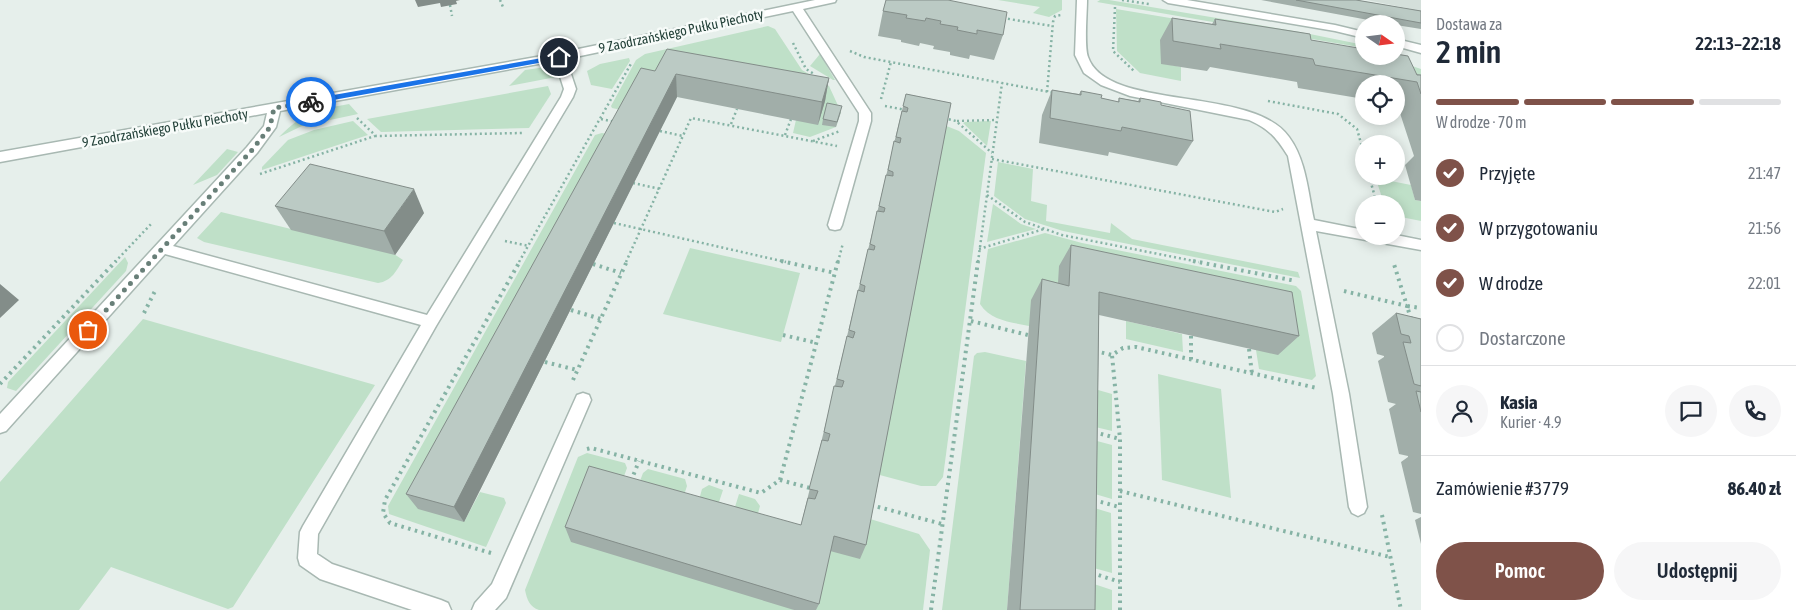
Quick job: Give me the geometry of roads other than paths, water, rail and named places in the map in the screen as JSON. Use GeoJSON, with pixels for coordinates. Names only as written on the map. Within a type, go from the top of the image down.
{"type":"FeatureCollection","features":[{"type":"Feature","properties":{"kind":"street","name":"9 Zaodrzańskiego Pułku Piechoty"},"geometry":{"type":"LineString","coordinates":[[0,157],[559,57],[831,0]]}},
{"type":"Feature","properties":{"kind":"street"},"geometry":{"type":"LineString","coordinates":[[1082,0],[1080,55],[1088,70],[1105,82],[1130,92],[1252,116],[1271,125],[1284,139],[1294,156],[1341,394],[1358,507]]}},
{"type":"Feature","properties":{"kind":"street"},"geometry":{"type":"LineString","coordinates":[[1168,0],[1355,32]]}},
{"type":"Feature","properties":{"kind":"street"},"geometry":{"type":"LineString","coordinates":[[796,7],[862,106],[865,121],[835,225]]}},
{"type":"Feature","properties":{"kind":"street"},"geometry":{"type":"LineString","coordinates":[[1405,45],[1421,49]]}},
{"type":"Feature","properties":{"kind":"street"},"geometry":{"type":"LineString","coordinates":[[441,610],[327,572],[308,558],[309,532],[431,322],[567,97],[570,89],[559,57]]}},
{"type":"Feature","properties":{"kind":"street"},"geometry":{"type":"LineString","coordinates":[[0,426],[252,150],[270,127],[274,108]]}},
{"type":"Feature","properties":{"kind":"street"},"geometry":{"type":"LineString","coordinates":[[1308,224],[1355,233]]}},
{"type":"Feature","properties":{"kind":"street"},"geometry":{"type":"LineString","coordinates":[[1405,242],[1421,245]]}},
{"type":"Feature","properties":{"kind":"street"},"geometry":{"type":"LineString","coordinates":[[162,248],[431,322]]}},
{"type":"Feature","properties":{"kind":"street"},"geometry":{"type":"LineString","coordinates":[[482,610],[499,591],[583,400]]}}]}
